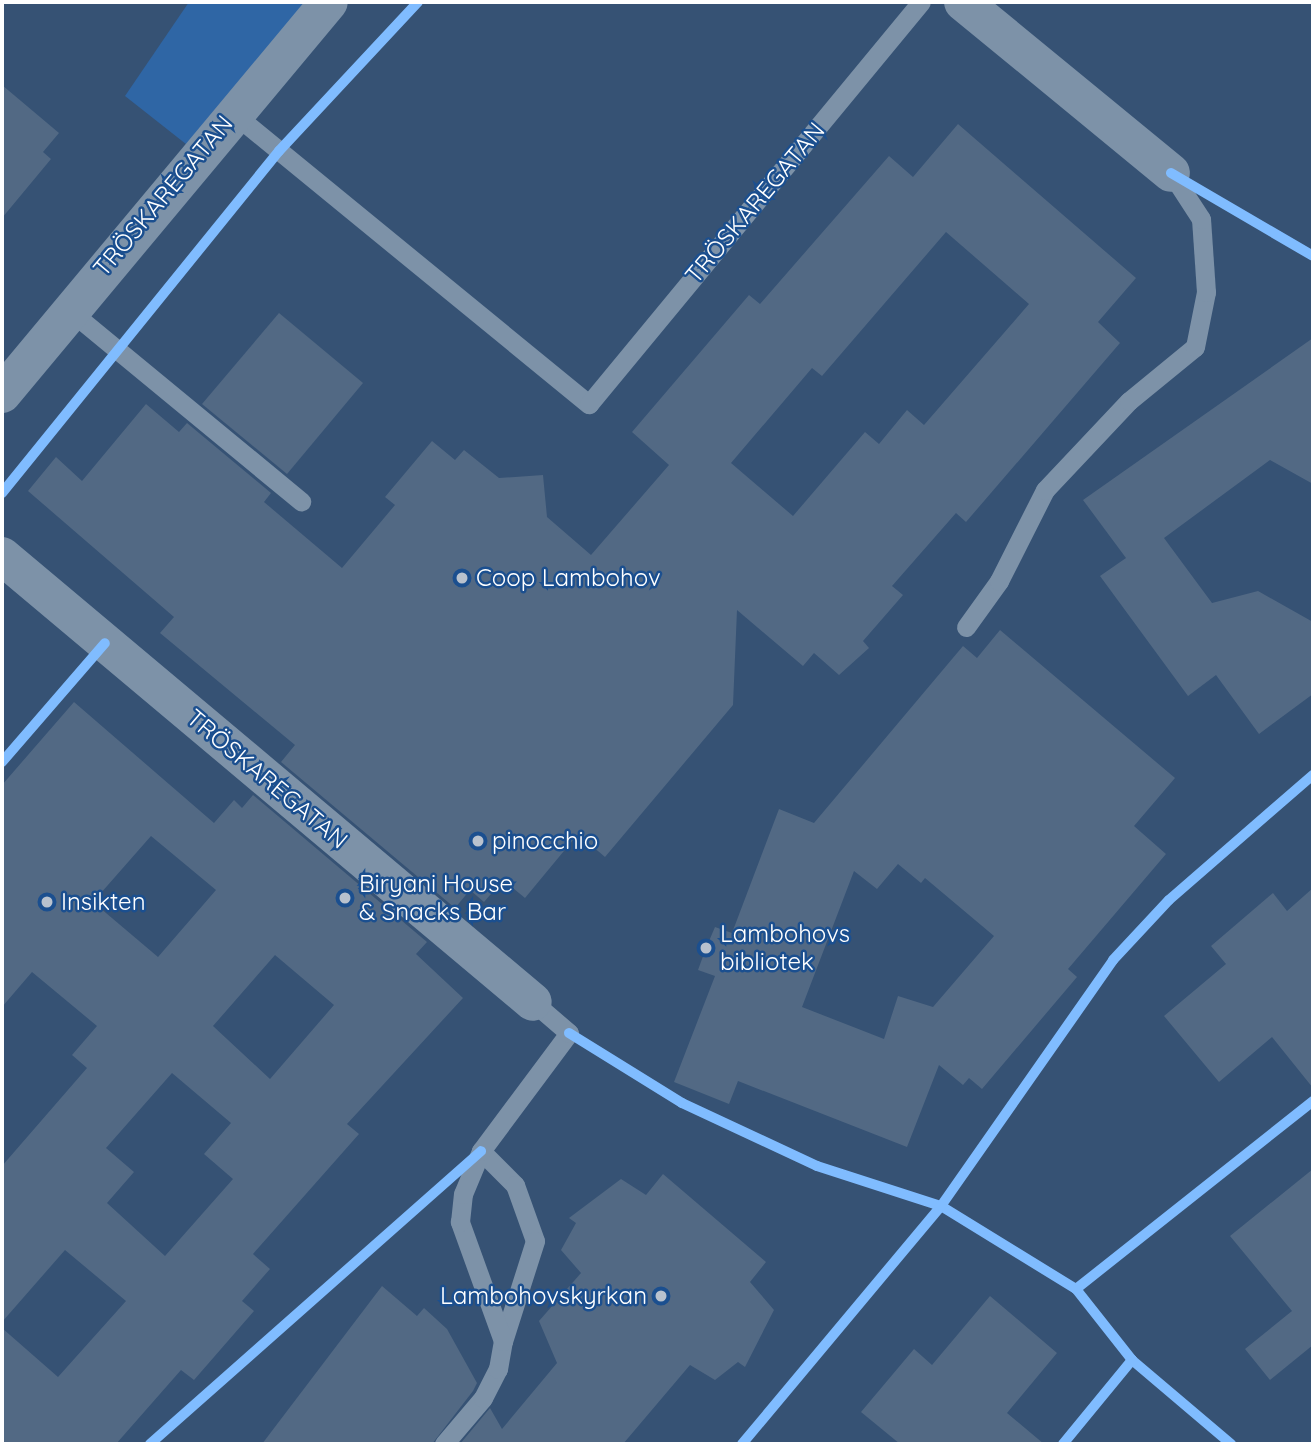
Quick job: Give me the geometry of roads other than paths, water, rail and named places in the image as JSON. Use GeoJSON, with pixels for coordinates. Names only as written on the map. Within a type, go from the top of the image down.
{"type":"FeatureCollection","features":[{"type":"Feature","properties":{"kind":"street","name":"TRÖSKAREGATAN"},"geometry":{"type":"LineString","coordinates":[[2,394],[233,113],[329,2]]}},
{"type":"Feature","properties":{"kind":"street"},"geometry":{"type":"LineString","coordinates":[[963,2],[1171,173]]}},
{"type":"Feature","properties":{"kind":"street","name":"TRÖSKAREGATAN"},"geometry":{"type":"LineString","coordinates":[[2,556],[533,1002]]}},
{"type":"Feature","properties":{"kind":"lane","name":"TRÖSKAREGATAN"},"geometry":{"type":"LineString","coordinates":[[233,113],[589,404],[921,2]]}},
{"type":"Feature","properties":{"kind":"lane"},"geometry":{"type":"LineString","coordinates":[[966,627],[999,581],[1045,490],[1129,401],[1195,347],[1206,292],[1201,219],[1171,173]]}},
{"type":"Feature","properties":{"kind":"lane"},"geometry":{"type":"LineString","coordinates":[[69,310],[301,501]]}},
{"type":"Feature","properties":{"kind":"lane"},"geometry":{"type":"LineString","coordinates":[[503,1341],[460,1222],[481,1151],[569,1033],[533,1002]]}},
{"type":"Feature","properties":{"kind":"lane"},"geometry":{"type":"LineString","coordinates":[[444,1444],[483,1398],[498,1369],[503,1341],[535,1241],[515,1185],[481,1151]]}},
{"type":"Feature","properties":{"kind":"place","name":"Coop Lambohov"},"geometry":{"type":"Point","coordinates":[462,578]}},
{"type":"Feature","properties":{"kind":"place","name":"pinocchio"},"geometry":{"type":"Point","coordinates":[478,841]}},
{"type":"Feature","properties":{"kind":"place","name":"Biryani House & Snacks Bar"},"geometry":{"type":"Point","coordinates":[345,898]}},
{"type":"Feature","properties":{"kind":"place","name":"Insikten"},"geometry":{"type":"Point","coordinates":[47,902]}},
{"type":"Feature","properties":{"kind":"place","name":"Lambohovs bibliotek"},"geometry":{"type":"Point","coordinates":[706,948]}},
{"type":"Feature","properties":{"kind":"place","name":"Lambohovskyrkan"},"geometry":{"type":"Point","coordinates":[661,1296]}}]}
